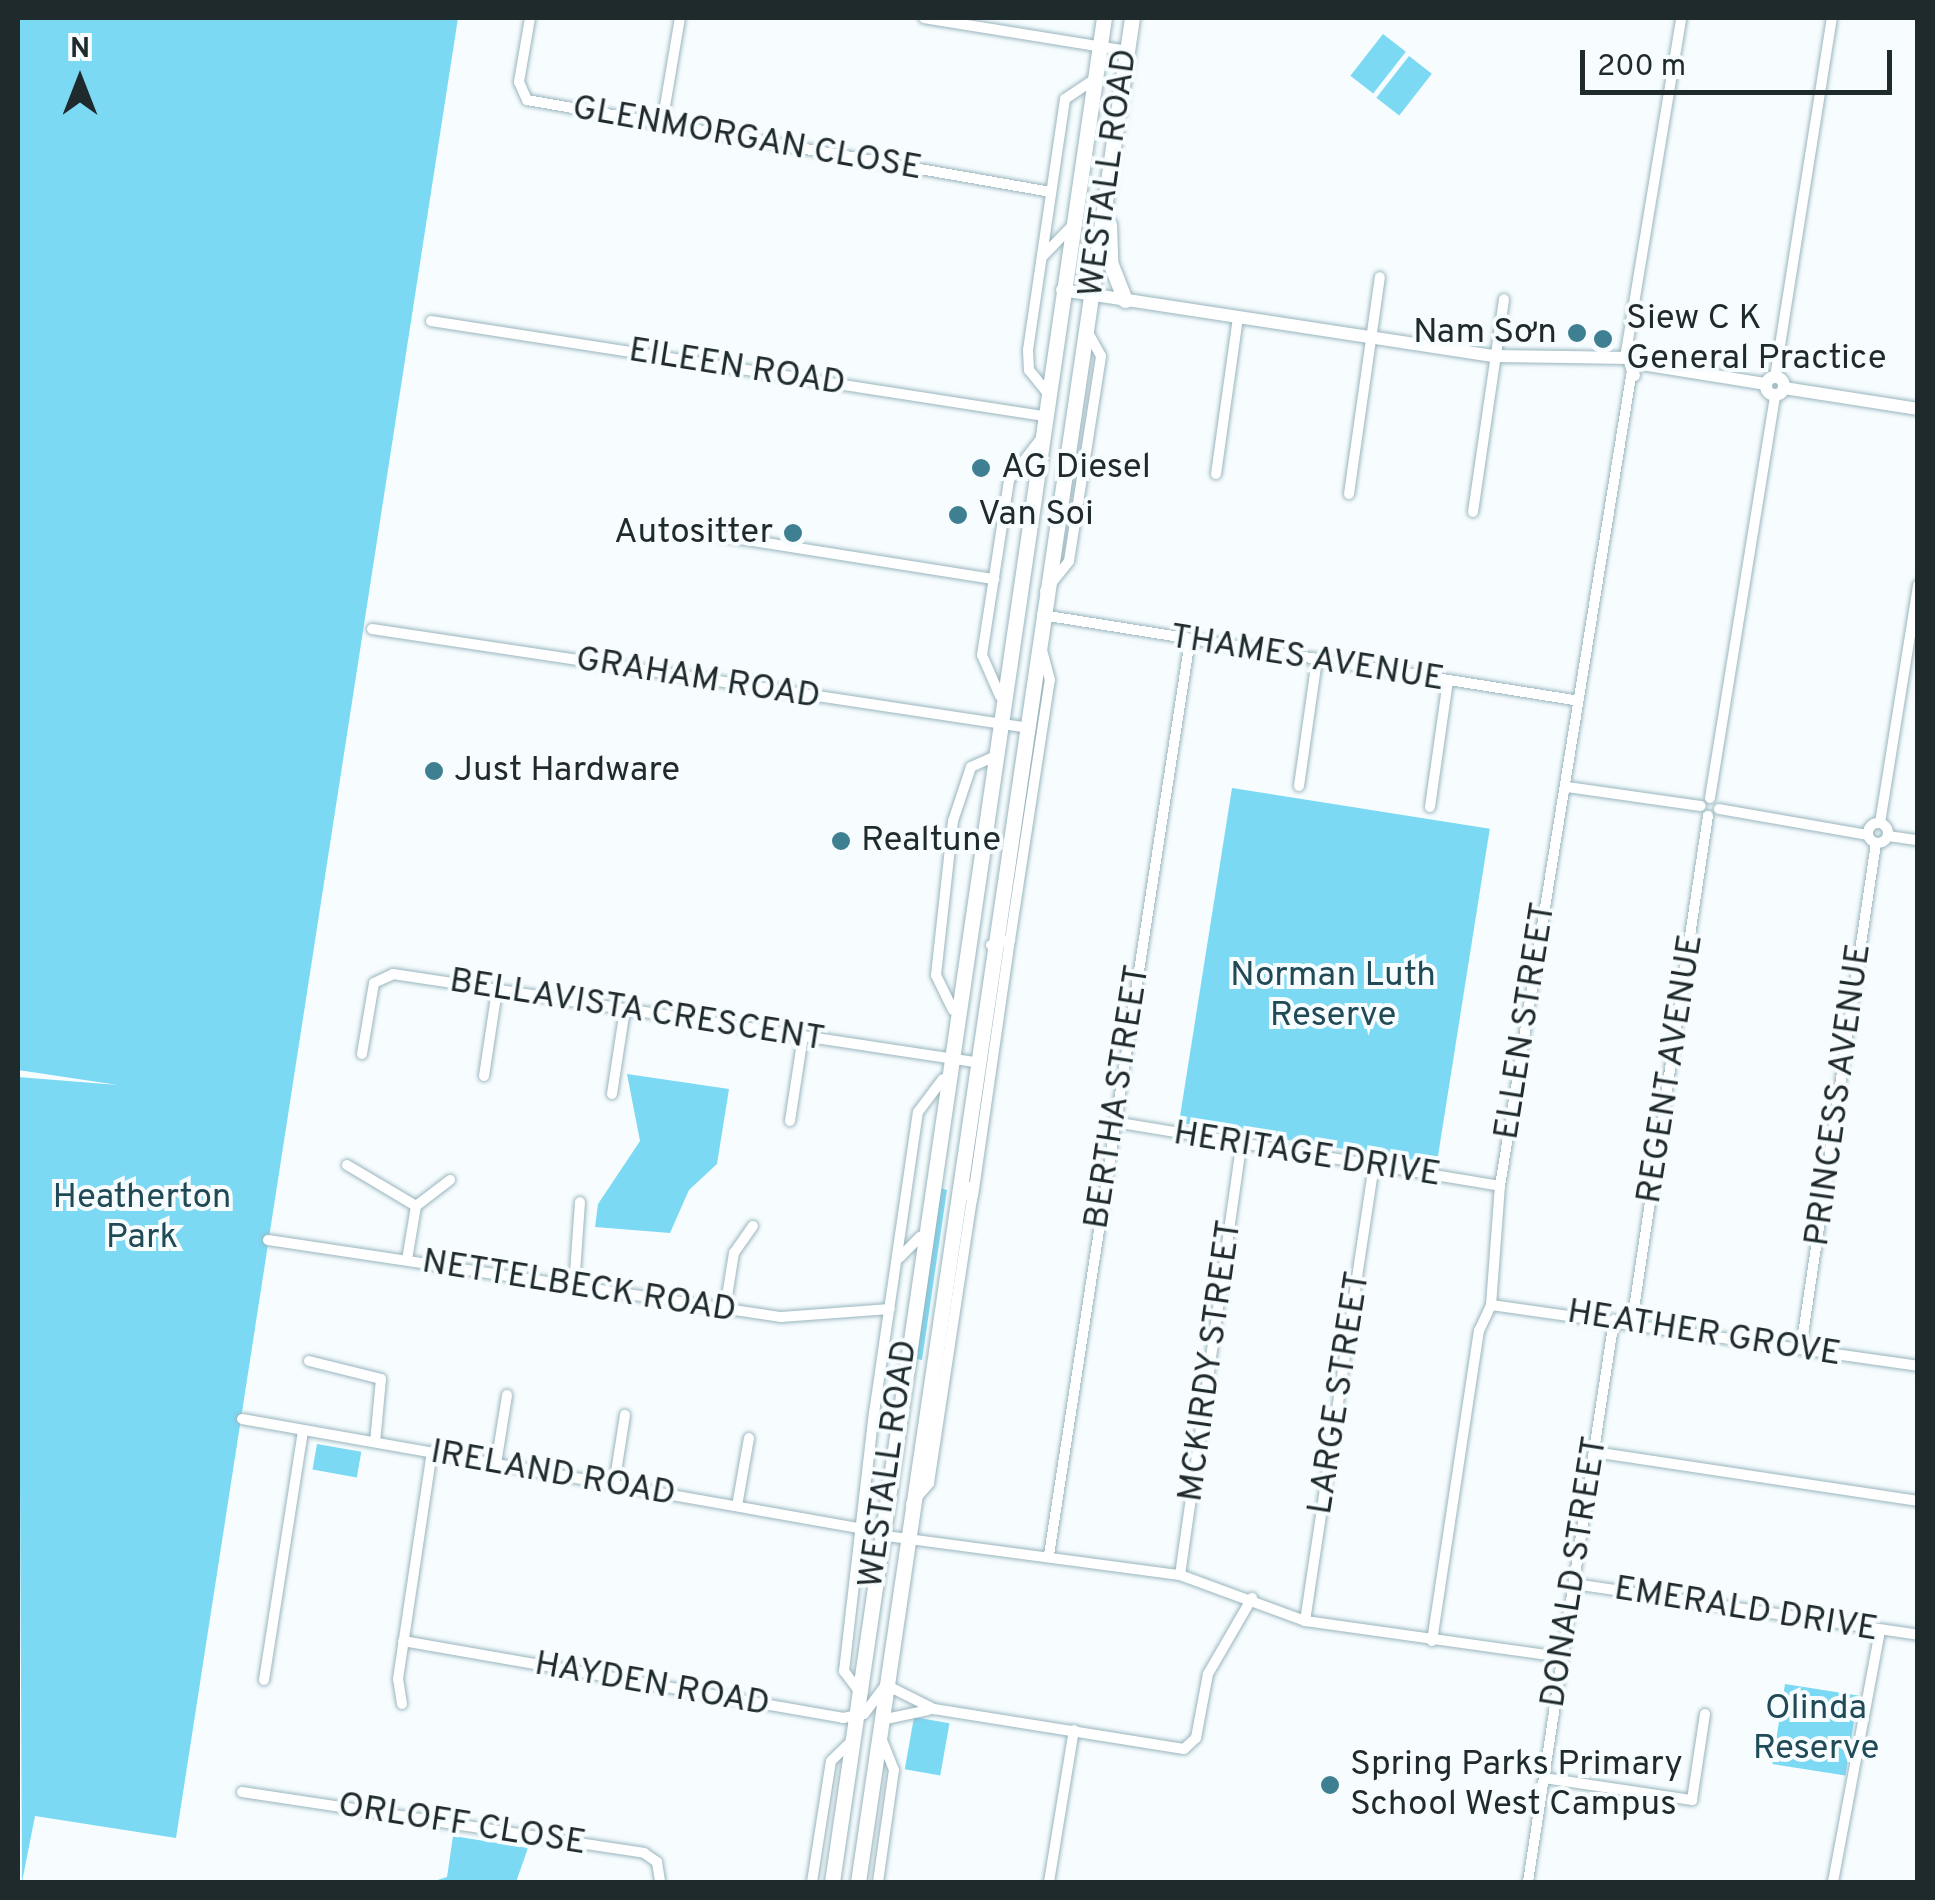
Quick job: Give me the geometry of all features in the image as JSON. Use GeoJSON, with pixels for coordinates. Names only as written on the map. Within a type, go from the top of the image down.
{"type":"FeatureCollection","features":[{"type":"Feature","properties":{"kind":"main road","name":"WESTALL ROAD"},"geometry":{"type":"LineString","coordinates":[[832,1882],[859,1691],[872,1532],[996,724],[995,690],[1039,441],[1104,18]]}},
{"type":"Feature","properties":{"kind":"main road","name":"WESTALL ROAD"},"geometry":{"type":"LineString","coordinates":[[858,1882],[985,985],[1132,18]]}},
{"type":"Feature","properties":{"kind":"main road"},"geometry":{"type":"LineString","coordinates":[[1106,195],[1110,262],[1125,300]]}},
{"type":"Feature","properties":{"kind":"main road"},"geometry":{"type":"LineString","coordinates":[[958,981],[985,985]]}},
{"type":"Feature","properties":{"kind":"street","name":"GLENMORGAN CLOSE"},"geometry":{"type":"LineString","coordinates":[[530,18],[519,82],[527,100],[1051,192]]}},
{"type":"Feature","properties":{"kind":"street"},"geometry":{"type":"LineString","coordinates":[[662,124],[680,18]]}},
{"type":"Feature","properties":{"kind":"street"},"geometry":{"type":"LineString","coordinates":[[924,18],[1127,51]]}},
{"type":"Feature","properties":{"kind":"street","name":"ELLEN STREET"},"geometry":{"type":"LineString","coordinates":[[1432,1641],[1479,1331],[1491,1305],[1500,1186],[1567,786],[1574,700],[1681,18]]}},
{"type":"Feature","properties":{"kind":"street"},"geometry":{"type":"LineString","coordinates":[[1719,809],[1708,816],[1706,802],[1832,18]]}},
{"type":"Feature","properties":{"kind":"street","name":"WESTALL ROAD"},"geometry":{"type":"LineString","coordinates":[[1046,391],[1029,370],[1028,350],[1065,99],[1096,78]]}},
{"type":"Feature","properties":{"kind":"street","name":"WESTALL ROAD"},"geometry":{"type":"LineString","coordinates":[[1042,257],[1072,226]]}},
{"type":"Feature","properties":{"kind":"street"},"geometry":{"type":"LineString","coordinates":[[1349,494],[1380,277]]}},
{"type":"Feature","properties":{"kind":"street"},"geometry":{"type":"LineString","coordinates":[[1062,290],[1493,356],[1665,370],[1918,409]]}},
{"type":"Feature","properties":{"kind":"street"},"geometry":{"type":"LineString","coordinates":[[1473,512],[1504,299]]}},
{"type":"Feature","properties":{"kind":"street"},"geometry":{"type":"LineString","coordinates":[[1216,474],[1238,316]]}},
{"type":"Feature","properties":{"kind":"street","name":"EILEEN ROAD"},"geometry":{"type":"LineString","coordinates":[[432,321],[1043,416]]}},
{"type":"Feature","properties":{"kind":"street","name":"WESTALL ROAD"},"geometry":{"type":"LineString","coordinates":[[1044,591],[1060,581],[1101,356],[1086,328]]}},
{"type":"Feature","properties":{"kind":"street","name":"WESTALL ROAD"},"geometry":{"type":"LineString","coordinates":[[995,690],[982,654],[1012,473],[1039,441]]}},
{"type":"Feature","properties":{"kind":"street"},"geometry":{"type":"LineString","coordinates":[[709,534],[994,578]]}},
{"type":"Feature","properties":{"kind":"street"},"geometry":{"type":"LineString","coordinates":[[1872,839],[1880,823],[1918,585]]}},
{"type":"Feature","properties":{"kind":"street","name":"THAMES AVENUE"},"geometry":{"type":"LineString","coordinates":[[1040,615],[1574,700]]}},
{"type":"Feature","properties":{"kind":"street","name":"GRAHAM ROAD"},"geometry":{"type":"LineString","coordinates":[[372,629],[1023,727]]}},
{"type":"Feature","properties":{"kind":"street","name":"WESTALL ROAD"},"geometry":{"type":"LineString","coordinates":[[910,1505],[928,1488],[1050,680],[1037,638]]}},
{"type":"Feature","properties":{"kind":"street","name":"BERTHA STREET"},"geometry":{"type":"LineString","coordinates":[[1049,1554],[1190,640]]}},
{"type":"Feature","properties":{"kind":"street"},"geometry":{"type":"LineString","coordinates":[[1299,786],[1317,660]]}},
{"type":"Feature","properties":{"kind":"street"},"geometry":{"type":"LineString","coordinates":[[1430,807],[1448,681]]}},
{"type":"Feature","properties":{"kind":"street","name":"WESTALL ROAD"},"geometry":{"type":"LineString","coordinates":[[954,1010],[936,975],[954,821],[971,767],[991,758]]}},
{"type":"Feature","properties":{"kind":"street"},"geometry":{"type":"LineString","coordinates":[[1567,786],[1706,802],[1719,809],[1872,839],[1888,836],[1918,840]]}},
{"type":"Feature","properties":{"kind":"street","name":"REGENT AVENUE"},"geometry":{"type":"LineString","coordinates":[[1632,1322],[1708,816]]}},
{"type":"Feature","properties":{"kind":"street"},"geometry":{"type":"LineString","coordinates":[[1880,823],[1888,836]]}},
{"type":"Feature","properties":{"kind":"street","name":"PRINCESS AVENUE"},"geometry":{"type":"LineString","coordinates":[[1802,1348],[1872,839]]}},
{"type":"Feature","properties":{"kind":"street"},"geometry":{"type":"LineString","coordinates":[[992,945],[1010,940]]}},
{"type":"Feature","properties":{"kind":"street","name":"BELLAVISTA CRESCENT"},"geometry":{"type":"LineString","coordinates":[[362,1054],[381,976],[974,1062]]}},
{"type":"Feature","properties":{"kind":"street"},"geometry":{"type":"LineString","coordinates":[[484,1076],[496,990]]}},
{"type":"Feature","properties":{"kind":"street"},"geometry":{"type":"LineString","coordinates":[[612,1094],[625,1009]]}},
{"type":"Feature","properties":{"kind":"street"},"geometry":{"type":"LineString","coordinates":[[790,1121],[802,1036]]}},
{"type":"Feature","properties":{"kind":"street","name":"WESTALL ROAD"},"geometry":{"type":"LineString","coordinates":[[872,1532],[890,1309],[918,1112],[943,1079]]}},
{"type":"Feature","properties":{"kind":"street","name":"HERITAGE DRIVE"},"geometry":{"type":"LineString","coordinates":[[1114,1122],[1500,1186]]}},
{"type":"Feature","properties":{"kind":"street","name":"MCKIRDY STREET"},"geometry":{"type":"LineString","coordinates":[[1180,1574],[1241,1146]]}},
{"type":"Feature","properties":{"kind":"street"},"geometry":{"type":"LineString","coordinates":[[347,1165],[416,1206]]}},
{"type":"Feature","properties":{"kind":"street","name":"LARGE STREET"},"geometry":{"type":"LineString","coordinates":[[1305,1621],[1374,1166]]}},
{"type":"Feature","properties":{"kind":"street"},"geometry":{"type":"LineString","coordinates":[[958,1170],[972,1200]]}},
{"type":"Feature","properties":{"kind":"street"},"geometry":{"type":"LineString","coordinates":[[406,1260],[416,1206],[450,1180]]}},
{"type":"Feature","properties":{"kind":"street"},"geometry":{"type":"LineString","coordinates":[[574,1286],[580,1202]]}},
{"type":"Feature","properties":{"kind":"street"},"geometry":{"type":"LineString","coordinates":[[725,1309],[734,1252],[753,1226]]}},
{"type":"Feature","properties":{"kind":"street"},"geometry":{"type":"LineString","coordinates":[[896,1264],[920,1237]]}},
{"type":"Feature","properties":{"kind":"street","name":"NETTELBECK ROAD"},"geometry":{"type":"LineString","coordinates":[[268,1240],[781,1317],[890,1309]]}},
{"type":"Feature","properties":{"kind":"street","name":"HEATHER GROVE"},"geometry":{"type":"LineString","coordinates":[[1491,1305],[1632,1322],[1918,1366]]}},
{"type":"Feature","properties":{"kind":"street","name":"DONALD STREET"},"geometry":{"type":"LineString","coordinates":[[1528,1882],[1614,1320]]}},
{"type":"Feature","properties":{"kind":"street"},"geometry":{"type":"LineString","coordinates":[[309,1360],[381,1378],[375,1442]]}},
{"type":"Feature","properties":{"kind":"street"},"geometry":{"type":"LineString","coordinates":[[496,1464],[507,1395]]}},
{"type":"Feature","properties":{"kind":"street"},"geometry":{"type":"LineString","coordinates":[[614,1484],[625,1416]]}},
{"type":"Feature","properties":{"kind":"street","name":"IRELAND ROAD"},"geometry":{"type":"LineString","coordinates":[[242,1419],[872,1532],[906,1533],[1180,1574],[1305,1621],[1562,1657]]}},
{"type":"Feature","properties":{"kind":"street"},"geometry":{"type":"LineString","coordinates":[[264,1680],[303,1430]]}},
{"type":"Feature","properties":{"kind":"street"},"geometry":{"type":"LineString","coordinates":[[737,1506],[749,1438]]}},
{"type":"Feature","properties":{"kind":"street"},"geometry":{"type":"LineString","coordinates":[[402,1704],[403,1641],[432,1452]]}},
{"type":"Feature","properties":{"kind":"street"},"geometry":{"type":"LineString","coordinates":[[1594,1452],[1918,1501]]}},
{"type":"Feature","properties":{"kind":"street","name":"EMERALD DRIVE"},"geometry":{"type":"LineString","coordinates":[[1574,1584],[1918,1636]]}},
{"type":"Feature","properties":{"kind":"street"},"geometry":{"type":"LineString","coordinates":[[855,1718],[886,1685],[934,1709],[1193,1746],[1208,1674],[1252,1598]]}},
{"type":"Feature","properties":{"kind":"street"},"geometry":{"type":"LineString","coordinates":[[1833,1882],[1880,1630]]}},
{"type":"Feature","properties":{"kind":"street","name":"HAYDEN ROAD"},"geometry":{"type":"LineString","coordinates":[[403,1641],[855,1718]]}},
{"type":"Feature","properties":{"kind":"street"},"geometry":{"type":"LineString","coordinates":[[880,1728],[934,1709]]}},
{"type":"Feature","properties":{"kind":"street"},"geometry":{"type":"LineString","coordinates":[[1544,1778],[1692,1800],[1706,1714]]}},
{"type":"Feature","properties":{"kind":"street","name":"WESTALL ROAD"},"geometry":{"type":"LineString","coordinates":[[878,1882],[894,1770],[880,1728]]}},
{"type":"Feature","properties":{"kind":"street"},"geometry":{"type":"LineString","coordinates":[[1050,1882],[1074,1730]]}},
{"type":"Feature","properties":{"kind":"street","name":"WESTALL ROAD"},"geometry":{"type":"LineString","coordinates":[[812,1882],[831,1762],[852,1741]]}},
{"type":"Feature","properties":{"kind":"street","name":"ORLOFF CLOSE"},"geometry":{"type":"LineString","coordinates":[[242,1792],[638,1852],[656,1862],[660,1882]]}},
{"type":"Feature","properties":{"kind":"green space","name":"Heatherton Park"},"geometry":{"type":"Polygon","coordinates":[[[18,18],[458,18],[176,1838],[35,1816],[22,1882],[18,1077],[118,1085],[18,1070],[18,18]]]}},
{"type":"Feature","properties":{"kind":"green space"},"geometry":{"type":"Polygon","coordinates":[[[1383,34],[1406,52],[1373,94],[1350,76],[1383,34]]]}},
{"type":"Feature","properties":{"kind":"green space"},"geometry":{"type":"Polygon","coordinates":[[[1409,56],[1432,74],[1399,116],[1376,98],[1409,56]]]}},
{"type":"Feature","properties":{"kind":"green space","name":"Norman Luth Reserve"},"geometry":{"type":"Polygon","coordinates":[[[1232,788],[1490,829],[1437,1164],[1179,1123],[1232,788]]]}},
{"type":"Feature","properties":{"kind":"green space"},"geometry":{"type":"Polygon","coordinates":[[[627,1074],[729,1089],[717,1164],[689,1190],[670,1233],[595,1227],[598,1204],[640,1141],[627,1074]]]}},
{"type":"Feature","properties":{"kind":"green space"},"geometry":{"type":"Polygon","coordinates":[[[940,1188],[947,1190],[922,1360],[911,1358],[940,1188]]]}},
{"type":"Feature","properties":{"kind":"green space"},"geometry":{"type":"Polygon","coordinates":[[[317,1444],[361,1452],[357,1477],[312,1470],[317,1444]]]}},
{"type":"Feature","properties":{"kind":"green space","name":"Olinda Reserve"},"geometry":{"type":"Polygon","coordinates":[[[1785,1684],[1858,1696],[1845,1776],[1772,1764],[1785,1684]]]}},
{"type":"Feature","properties":{"kind":"green space"},"geometry":{"type":"Polygon","coordinates":[[[914,1717],[949,1723],[940,1775],[905,1769],[914,1717]]]}},
{"type":"Feature","properties":{"kind":"green space"},"geometry":{"type":"Polygon","coordinates":[[[453,1836],[528,1848],[516,1882],[431,1882],[447,1877],[453,1836]]]}},
{"type":"Feature","properties":{"kind":"place","name":"Nam Sơn"},"geometry":{"type":"Point","coordinates":[1577,333]}},
{"type":"Feature","properties":{"kind":"place","name":"Siew C K General Practice"},"geometry":{"type":"Point","coordinates":[1603,339]}},
{"type":"Feature","properties":{"kind":"place","name":"AG Diesel"},"geometry":{"type":"Point","coordinates":[981,468]}},
{"type":"Feature","properties":{"kind":"place","name":"Van Soi"},"geometry":{"type":"Point","coordinates":[958,515]}},
{"type":"Feature","properties":{"kind":"place","name":"Autositter"},"geometry":{"type":"Point","coordinates":[793,533]}},
{"type":"Feature","properties":{"kind":"place","name":"Just Hardware"},"geometry":{"type":"Point","coordinates":[434,771]}},
{"type":"Feature","properties":{"kind":"place","name":"Realtune"},"geometry":{"type":"Point","coordinates":[841,841]}},
{"type":"Feature","properties":{"kind":"place","name":"Spring Parks Primary School West Campus"},"geometry":{"type":"Point","coordinates":[1330,1785]}}]}
